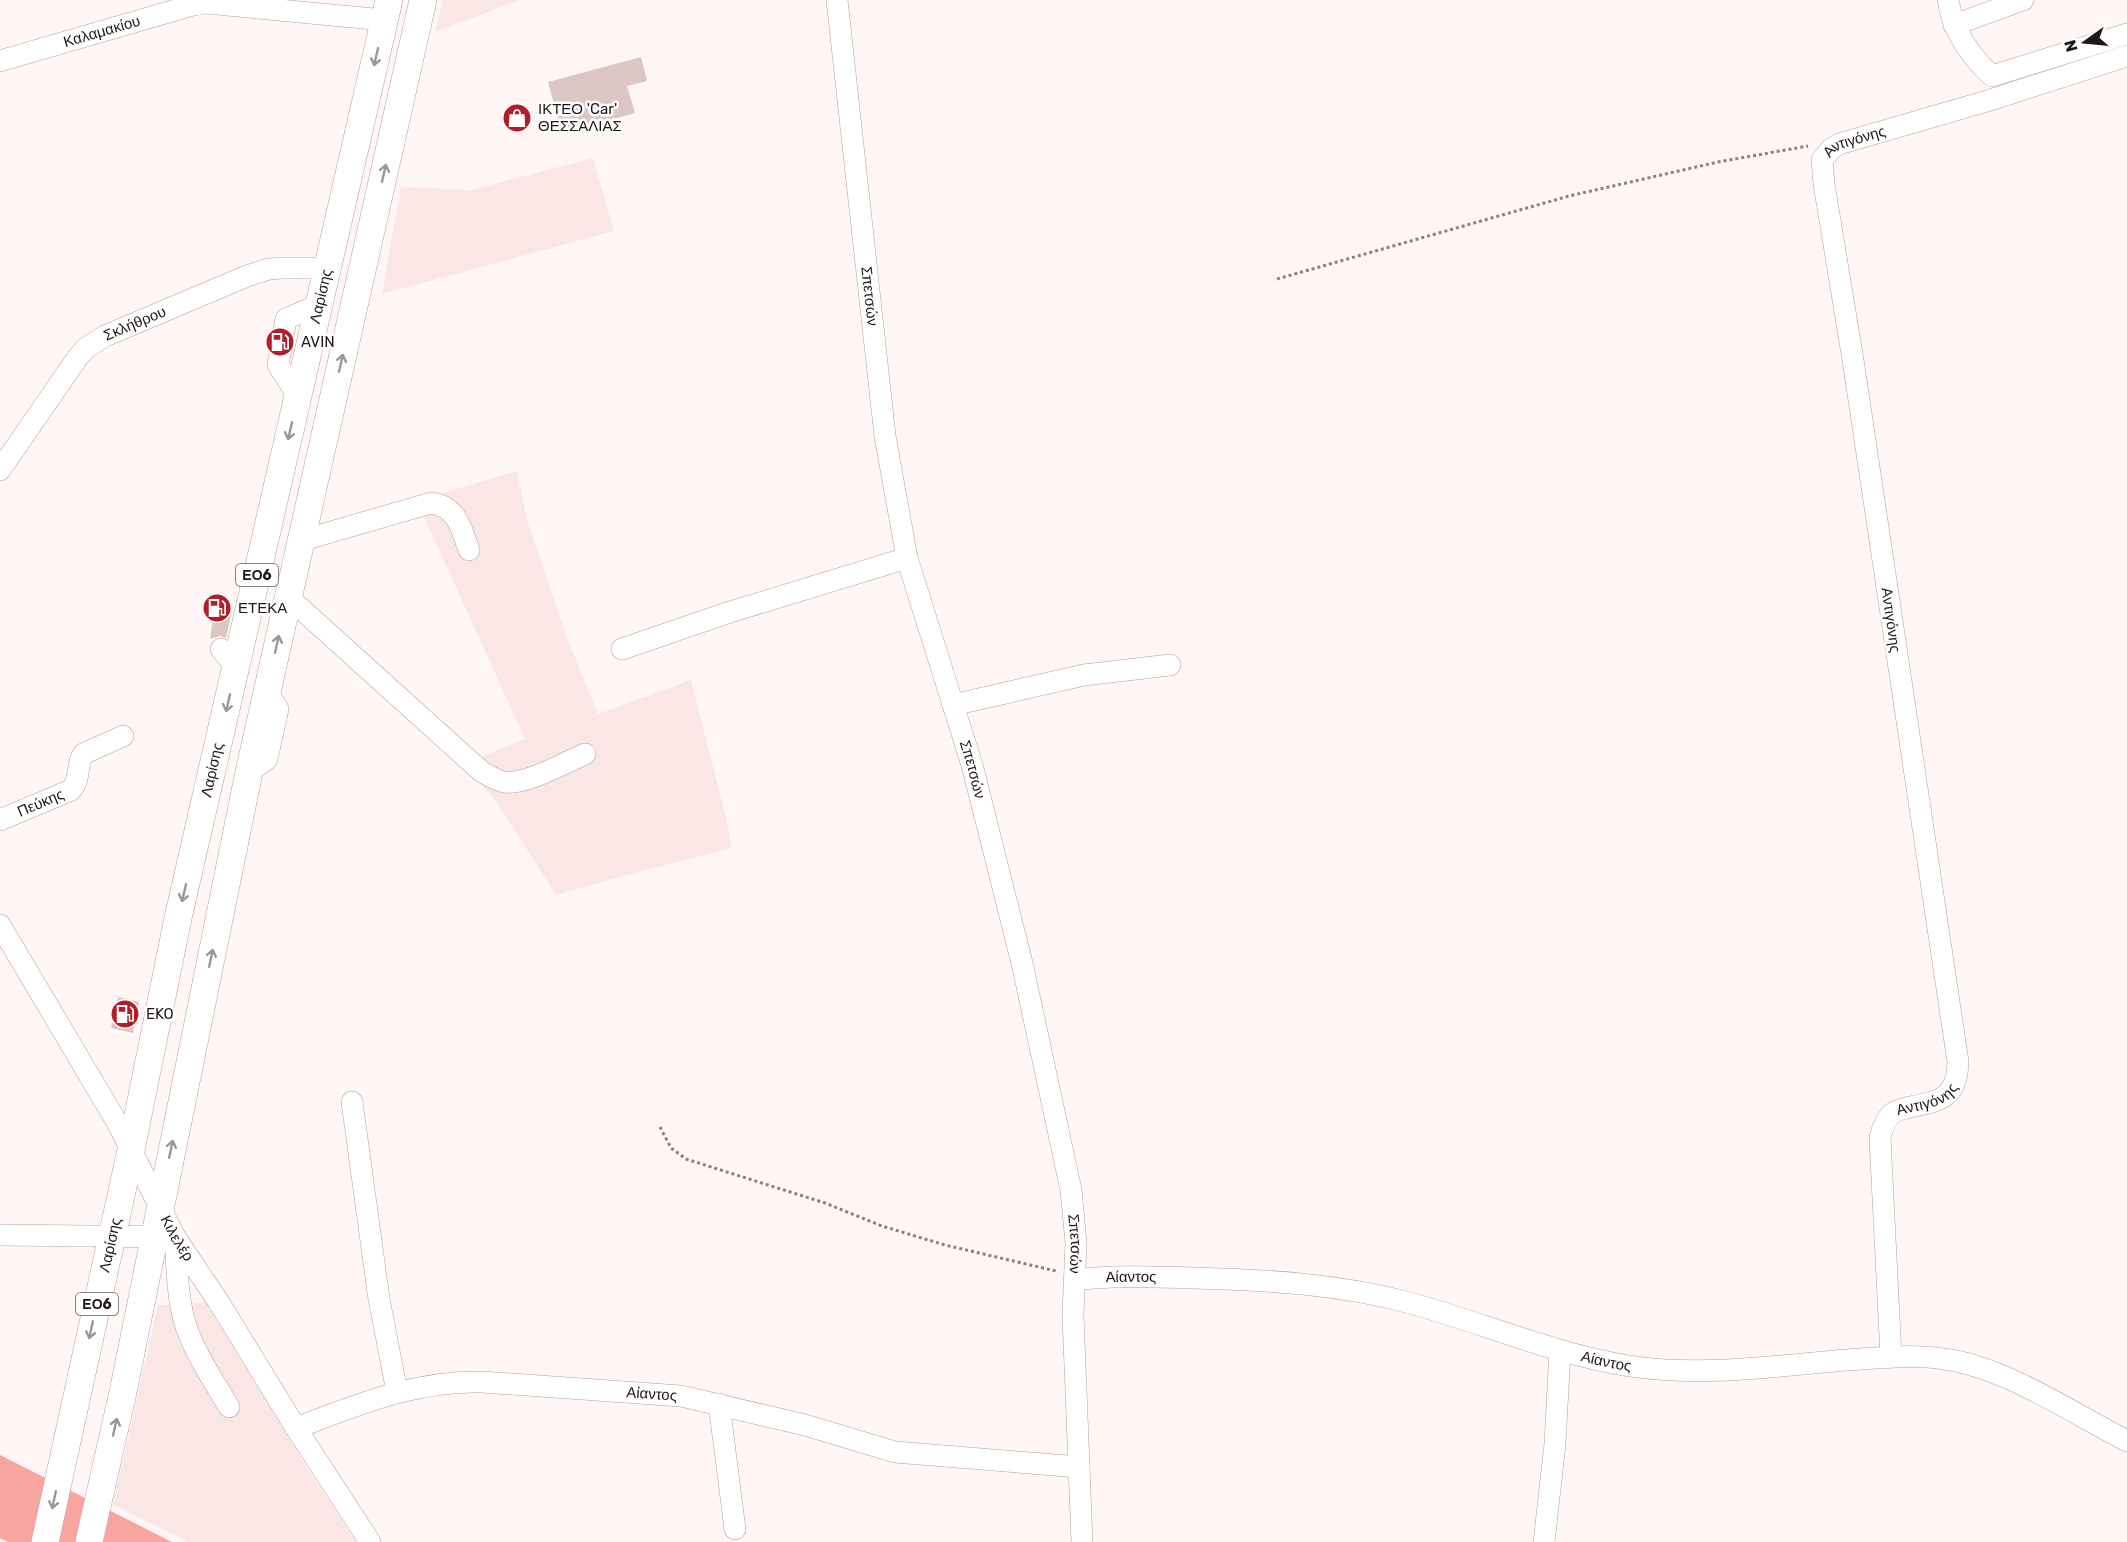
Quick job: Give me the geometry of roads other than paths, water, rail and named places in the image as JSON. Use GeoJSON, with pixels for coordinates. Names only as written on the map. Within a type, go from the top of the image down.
{"type":"FeatureCollection","features":[{"type":"Feature","properties":{"kind":"main road","name":"ΕΟ6"},"geometry":{"type":"LineString","coordinates":[[89,1542],[164,1237],[159,1206],[249,772],[423,0]]}},
{"type":"Feature","properties":{"kind":"main road","name":"Λαρίσης"},"geometry":{"type":"LineString","coordinates":[[45,1542],[131,1150],[228,658],[298,396],[386,10]]}},
{"type":"Feature","properties":{"kind":"street","name":"Σπετσών"},"geometry":{"type":"LineString","coordinates":[[837,0],[885,436],[907,558],[972,765],[1022,963],[1066,1164],[1076,1230],[1073,1315],[1082,1542]]}},
{"type":"Feature","properties":{"kind":"street"},"geometry":{"type":"LineString","coordinates":[[1948,0],[1954,25],[1970,53],[1992,76],[2127,34]]}},
{"type":"Feature","properties":{"kind":"street"},"geometry":{"type":"LineString","coordinates":[[1954,25],[2023,0]]}},
{"type":"Feature","properties":{"kind":"street","name":"Καλαμακίου"},"geometry":{"type":"LineString","coordinates":[[0,61],[200,4],[386,10]]}},
{"type":"Feature","properties":{"kind":"street","name":"Αντιγόνης"},"geometry":{"type":"LineString","coordinates":[[1891,1357],[1880,1138],[1883,1127],[1893,1113],[1931,1103],[1949,1094],[1956,1082],[1958,1062],[1853,360],[1821,165],[1827,153],[1839,144],[1986,101],[2127,56]]}},
{"type":"Feature","properties":{"kind":"street","name":"Σκλήθρου"},"geometry":{"type":"LineString","coordinates":[[0,470],[78,357],[86,348],[105,336],[247,276],[269,269],[327,268]]}},
{"type":"Feature","properties":{"kind":"street"},"geometry":{"type":"LineString","coordinates":[[300,541],[431,503],[441,504],[452,512],[469,549]]}},
{"type":"Feature","properties":{"kind":"street"},"geometry":{"type":"LineString","coordinates":[[622,650],[750,606],[907,558]]}},
{"type":"Feature","properties":{"kind":"street"},"geometry":{"type":"LineString","coordinates":[[288,597],[482,772],[505,782],[518,781],[530,778],[585,753]]}},
{"type":"Feature","properties":{"kind":"street"},"geometry":{"type":"LineString","coordinates":[[953,705],[1084,675],[1170,665]]}},
{"type":"Feature","properties":{"kind":"street","name":"Πεύκης"},"geometry":{"type":"LineString","coordinates":[[0,820],[70,790],[77,781],[80,759],[83,754],[123,736]]}},
{"type":"Feature","properties":{"kind":"street","name":"Κιλελέρ"},"geometry":{"type":"LineString","coordinates":[[0,925],[118,1125],[159,1206]]}},
{"type":"Feature","properties":{"kind":"street"},"geometry":{"type":"LineString","coordinates":[[352,1102],[379,1299],[398,1392]]}},
{"type":"Feature","properties":{"kind":"street"},"geometry":{"type":"LineString","coordinates":[[0,1235],[164,1237],[185,1322],[199,1355],[229,1407]]}},
{"type":"Feature","properties":{"kind":"street","name":"Κιλελέρ"},"geometry":{"type":"LineString","coordinates":[[164,1237],[218,1300],[296,1428],[370,1542]]}},
{"type":"Feature","properties":{"kind":"street","name":"Αίαντος"},"geometry":{"type":"LineString","coordinates":[[1075,1277],[1250,1280],[1347,1290],[1410,1303],[1560,1350],[1628,1365],[1671,1371],[1727,1370],[1891,1357],[1944,1359],[1978,1367],[2030,1390],[2127,1441]]}},
{"type":"Feature","properties":{"kind":"street"},"geometry":{"type":"LineString","coordinates":[[1544,1542],[1555,1444],[1560,1350]]}},
{"type":"Feature","properties":{"kind":"street","name":"Αίαντος"},"geometry":{"type":"LineString","coordinates":[[296,1428],[398,1392],[452,1382],[482,1382],[681,1396],[805,1425],[895,1452],[1079,1467]]}},
{"type":"Feature","properties":{"kind":"street"},"geometry":{"type":"LineString","coordinates":[[719,1404],[735,1529]]}},
{"type":"Feature","properties":{"kind":"place","name":"ΙΚΤΕΟ 'Car' ΘΕΣΣΑΛΙΑΣ"},"geometry":{"type":"Point","coordinates":[517,118]}},
{"type":"Feature","properties":{"kind":"place","name":"AVIN"},"geometry":{"type":"Point","coordinates":[280,342]}},
{"type":"Feature","properties":{"kind":"place","name":"ΕΤΕΚΑ"},"geometry":{"type":"Point","coordinates":[217,608]}},
{"type":"Feature","properties":{"kind":"place","name":"EKO"},"geometry":{"type":"Point","coordinates":[125,1014]}}]}
